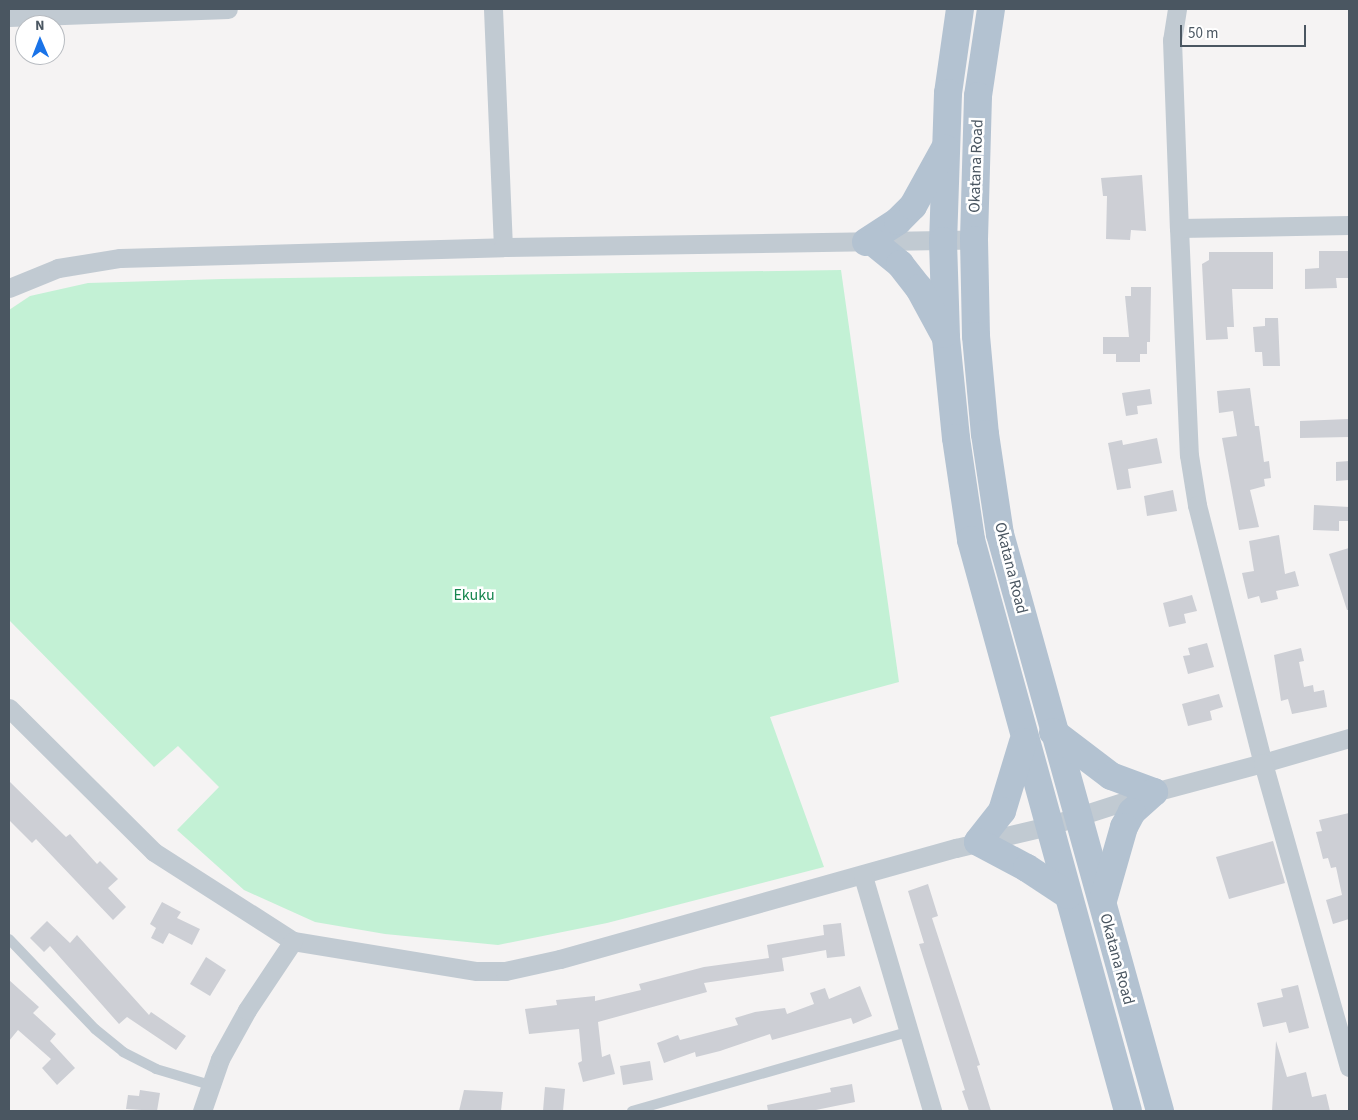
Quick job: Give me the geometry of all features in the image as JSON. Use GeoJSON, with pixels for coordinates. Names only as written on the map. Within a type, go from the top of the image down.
{"type":"FeatureCollection","features":[{"type":"Feature","properties":{"kind":"main road","name":"Okatana Road"},"geometry":{"type":"LineString","coordinates":[[960,9],[948,94],[943,241],[946,338],[956,438],[971,540],[1024,740],[1128,1111]]}},
{"type":"Feature","properties":{"kind":"main road","name":"Okatana Road"},"geometry":{"type":"LineString","coordinates":[[991,9],[978,96],[974,240],[977,345],[985,434],[1000,534],[1053,732],[1160,1111]]}},
{"type":"Feature","properties":{"kind":"main road"},"geometry":{"type":"LineString","coordinates":[[946,147],[913,206],[898,221],[869,242],[900,264],[919,288],[946,338]]}},
{"type":"Feature","properties":{"kind":"main road"},"geometry":{"type":"LineString","coordinates":[[1053,732],[1111,776],[1154,792],[1132,812],[1124,826],[1102,904]]}},
{"type":"Feature","properties":{"kind":"main road"},"geometry":{"type":"LineString","coordinates":[[1024,740],[1002,811],[978,842],[1027,868],[1068,895]]}},
{"type":"Feature","properties":{"kind":"street"},"geometry":{"type":"LineString","coordinates":[[9,17],[228,9]]}},
{"type":"Feature","properties":{"kind":"street"},"geometry":{"type":"LineString","coordinates":[[493,9],[503,247]]}},
{"type":"Feature","properties":{"kind":"street"},"geometry":{"type":"LineString","coordinates":[[1177,9],[1172,40],[1189,454],[1201,521],[1262,763],[1349,1067]]}},
{"type":"Feature","properties":{"kind":"street"},"geometry":{"type":"LineString","coordinates":[[1179,228],[1349,225]]}},
{"type":"Feature","properties":{"kind":"street"},"geometry":{"type":"LineString","coordinates":[[9,288],[58,268],[120,258],[503,247],[974,240]]}},
{"type":"Feature","properties":{"kind":"street"},"geometry":{"type":"LineString","coordinates":[[9,708],[154,852],[293,941],[454,970],[505,971],[560,959],[863,876],[978,842],[1048,826],[1154,792],[1349,738]]}},
{"type":"Feature","properties":{"kind":"street"},"geometry":{"type":"LineString","coordinates":[[863,876],[932,1111]]}},
{"type":"Feature","properties":{"kind":"street"},"geometry":{"type":"LineString","coordinates":[[202,1111],[210,1084],[247,1010],[293,941]]}},
{"type":"Feature","properties":{"kind":"lane"},"geometry":{"type":"LineString","coordinates":[[9,939],[95,1029],[123,1052],[156,1069],[210,1084]]}},
{"type":"Feature","properties":{"kind":"lane"},"geometry":{"type":"LineString","coordinates":[[632,1111],[908,1032]]}},
{"type":"Feature","properties":{"kind":"green space","name":"Ekuku"},"geometry":{"type":"Polygon","coordinates":[[[841,270],[899,682],[770,717],[824,867],[607,923],[498,945],[385,934],[315,922],[244,890],[177,830],[219,787],[178,746],[154,767],[9,620],[9,310],[30,296],[88,283],[222,279],[841,270]]]}},
{"type":"Feature","properties":{"kind":"building"},"geometry":{"type":"Polygon","coordinates":[[[1142,175],[1146,231],[1131,230],[1130,240],[1106,239],[1107,196],[1103,196],[1101,178],[1142,175]]]}},
{"type":"Feature","properties":{"kind":"building"},"geometry":{"type":"Polygon","coordinates":[[[1319,251],[1349,251],[1349,278],[1336,278],[1337,288],[1305,289],[1305,269],[1319,268],[1319,251]]]}},
{"type":"Feature","properties":{"kind":"building"},"geometry":{"type":"Polygon","coordinates":[[[1209,252],[1273,252],[1273,289],[1232,289],[1234,327],[1227,327],[1228,339],[1206,340],[1202,264],[1209,260],[1209,252]]]}},
{"type":"Feature","properties":{"kind":"building"},"geometry":{"type":"Polygon","coordinates":[[[1131,287],[1151,287],[1150,342],[1147,342],[1147,354],[1140,354],[1140,362],[1116,362],[1116,354],[1103,354],[1103,337],[1129,337],[1125,296],[1131,296],[1131,287]]]}},
{"type":"Feature","properties":{"kind":"building"},"geometry":{"type":"Polygon","coordinates":[[[1265,318],[1278,318],[1280,366],[1263,366],[1262,352],[1255,352],[1253,327],[1265,326],[1265,318]]]}},
{"type":"Feature","properties":{"kind":"building"},"geometry":{"type":"Polygon","coordinates":[[[1250,388],[1255,426],[1259,426],[1264,462],[1269,461],[1271,478],[1264,479],[1265,486],[1250,490],[1259,527],[1239,530],[1222,438],[1237,436],[1233,411],[1219,413],[1217,391],[1250,388]]]}},
{"type":"Feature","properties":{"kind":"building"},"geometry":{"type":"Polygon","coordinates":[[[1150,389],[1152,404],[1137,406],[1138,414],[1126,416],[1122,393],[1150,389]]]}},
{"type":"Feature","properties":{"kind":"building"},"geometry":{"type":"Polygon","coordinates":[[[1349,419],[1349,437],[1300,438],[1300,421],[1349,419]]]}},
{"type":"Feature","properties":{"kind":"building"},"geometry":{"type":"Polygon","coordinates":[[[1157,438],[1162,463],[1128,469],[1131,488],[1117,490],[1108,443],[1122,440],[1123,445],[1157,438]]]}},
{"type":"Feature","properties":{"kind":"building"},"geometry":{"type":"Polygon","coordinates":[[[1349,461],[1349,480],[1336,481],[1336,462],[1349,461]]]}},
{"type":"Feature","properties":{"kind":"building"},"geometry":{"type":"Polygon","coordinates":[[[1173,490],[1177,511],[1147,516],[1144,496],[1173,490]]]}},
{"type":"Feature","properties":{"kind":"building"},"geometry":{"type":"Polygon","coordinates":[[[1314,505],[1349,507],[1349,521],[1339,521],[1339,531],[1313,530],[1314,505]]]}},
{"type":"Feature","properties":{"kind":"building"},"geometry":{"type":"Polygon","coordinates":[[[1279,535],[1285,574],[1295,571],[1299,586],[1276,591],[1278,599],[1261,603],[1259,596],[1248,599],[1242,573],[1254,571],[1249,541],[1279,535]]]}},
{"type":"Feature","properties":{"kind":"building"},"geometry":{"type":"Polygon","coordinates":[[[1349,548],[1349,610],[1347,610],[1329,554],[1349,548]]]}},
{"type":"Feature","properties":{"kind":"building"},"geometry":{"type":"Polygon","coordinates":[[[1192,595],[1197,611],[1184,614],[1186,623],[1169,627],[1163,603],[1192,595]]]}},
{"type":"Feature","properties":{"kind":"building"},"geometry":{"type":"Polygon","coordinates":[[[1207,643],[1214,667],[1188,674],[1183,656],[1190,655],[1188,648],[1207,643]]]}},
{"type":"Feature","properties":{"kind":"building"},"geometry":{"type":"Polygon","coordinates":[[[1301,648],[1304,661],[1299,662],[1304,687],[1313,685],[1314,692],[1324,690],[1327,707],[1292,714],[1288,699],[1281,701],[1274,655],[1301,648]]]}},
{"type":"Feature","properties":{"kind":"building"},"geometry":{"type":"Polygon","coordinates":[[[1219,694],[1223,707],[1210,711],[1212,720],[1188,726],[1182,704],[1219,694]]]}},
{"type":"Feature","properties":{"kind":"building"},"geometry":{"type":"Polygon","coordinates":[[[9,781],[66,837],[70,834],[97,864],[100,861],[118,879],[108,888],[126,907],[113,920],[36,839],[32,843],[9,820],[9,781]]]}},
{"type":"Feature","properties":{"kind":"building"},"geometry":{"type":"Polygon","coordinates":[[[1349,813],[1349,919],[1333,924],[1326,900],[1342,895],[1336,867],[1331,868],[1328,858],[1323,859],[1316,832],[1322,831],[1319,820],[1349,813]]]}},
{"type":"Feature","properties":{"kind":"building"},"geometry":{"type":"Polygon","coordinates":[[[1273,841],[1285,883],[1229,899],[1216,857],[1273,841]]]}},
{"type":"Feature","properties":{"kind":"building"},"geometry":{"type":"Polygon","coordinates":[[[928,884],[938,916],[932,918],[980,1065],[977,1066],[991,1111],[969,1111],[962,1091],[965,1090],[919,944],[924,943],[908,891],[928,884]]]}},
{"type":"Feature","properties":{"kind":"building"},"geometry":{"type":"Polygon","coordinates":[[[162,902],[181,912],[177,918],[200,929],[192,945],[169,933],[163,944],[151,938],[156,928],[150,924],[162,902]]]}},
{"type":"Feature","properties":{"kind":"building"},"geometry":{"type":"Polygon","coordinates":[[[47,921],[70,943],[77,935],[149,1015],[151,1012],[186,1036],[176,1050],[127,1017],[119,1024],[50,946],[44,952],[30,938],[47,921]]]}},
{"type":"Feature","properties":{"kind":"building"},"geometry":{"type":"Polygon","coordinates":[[[841,923],[845,956],[827,958],[826,950],[782,958],[784,971],[704,983],[707,992],[598,1022],[602,1057],[610,1054],[615,1074],[583,1082],[578,1063],[582,1061],[579,1029],[529,1034],[525,1009],[557,1005],[556,1000],[595,996],[595,1001],[641,990],[639,984],[704,967],[769,958],[767,945],[824,935],[823,925],[841,923]]]}},
{"type":"Feature","properties":{"kind":"building"},"geometry":{"type":"Polygon","coordinates":[[[206,957],[226,970],[210,996],[190,984],[206,957]]]}},
{"type":"Feature","properties":{"kind":"building"},"geometry":{"type":"Polygon","coordinates":[[[9,980],[39,1007],[33,1013],[56,1034],[50,1041],[75,1068],[57,1085],[42,1068],[51,1059],[18,1030],[9,1041],[9,980]]]}},
{"type":"Feature","properties":{"kind":"building"},"geometry":{"type":"Polygon","coordinates":[[[1298,985],[1309,1028],[1289,1033],[1286,1022],[1263,1027],[1257,1003],[1283,997],[1281,989],[1298,985]]]}},
{"type":"Feature","properties":{"kind":"building"},"geometry":{"type":"Polygon","coordinates":[[[860,986],[872,1016],[853,1024],[851,1018],[772,1040],[770,1034],[720,1051],[696,1057],[695,1052],[664,1063],[657,1043],[678,1035],[680,1040],[738,1025],[735,1018],[755,1012],[785,1008],[787,1014],[814,1004],[810,993],[825,988],[829,999],[860,986]]]}},
{"type":"Feature","properties":{"kind":"building"},"geometry":{"type":"Polygon","coordinates":[[[1276,1041],[1287,1077],[1306,1072],[1312,1097],[1326,1094],[1330,1111],[1272,1111],[1276,1041]]]}},
{"type":"Feature","properties":{"kind":"building"},"geometry":{"type":"Polygon","coordinates":[[[650,1061],[653,1080],[623,1085],[620,1066],[650,1061]]]}},
{"type":"Feature","properties":{"kind":"building"},"geometry":{"type":"Polygon","coordinates":[[[852,1084],[855,1102],[811,1111],[768,1111],[767,1105],[831,1092],[830,1088],[852,1084]]]}},
{"type":"Feature","properties":{"kind":"building"},"geometry":{"type":"Polygon","coordinates":[[[545,1087],[565,1089],[563,1111],[543,1111],[545,1087]]]}},
{"type":"Feature","properties":{"kind":"building"},"geometry":{"type":"Polygon","coordinates":[[[140,1090],[160,1093],[157,1111],[126,1109],[128,1095],[139,1096],[140,1090]]]}},
{"type":"Feature","properties":{"kind":"building"},"geometry":{"type":"Polygon","coordinates":[[[464,1090],[503,1092],[501,1111],[459,1111],[464,1090]]]}}]}
